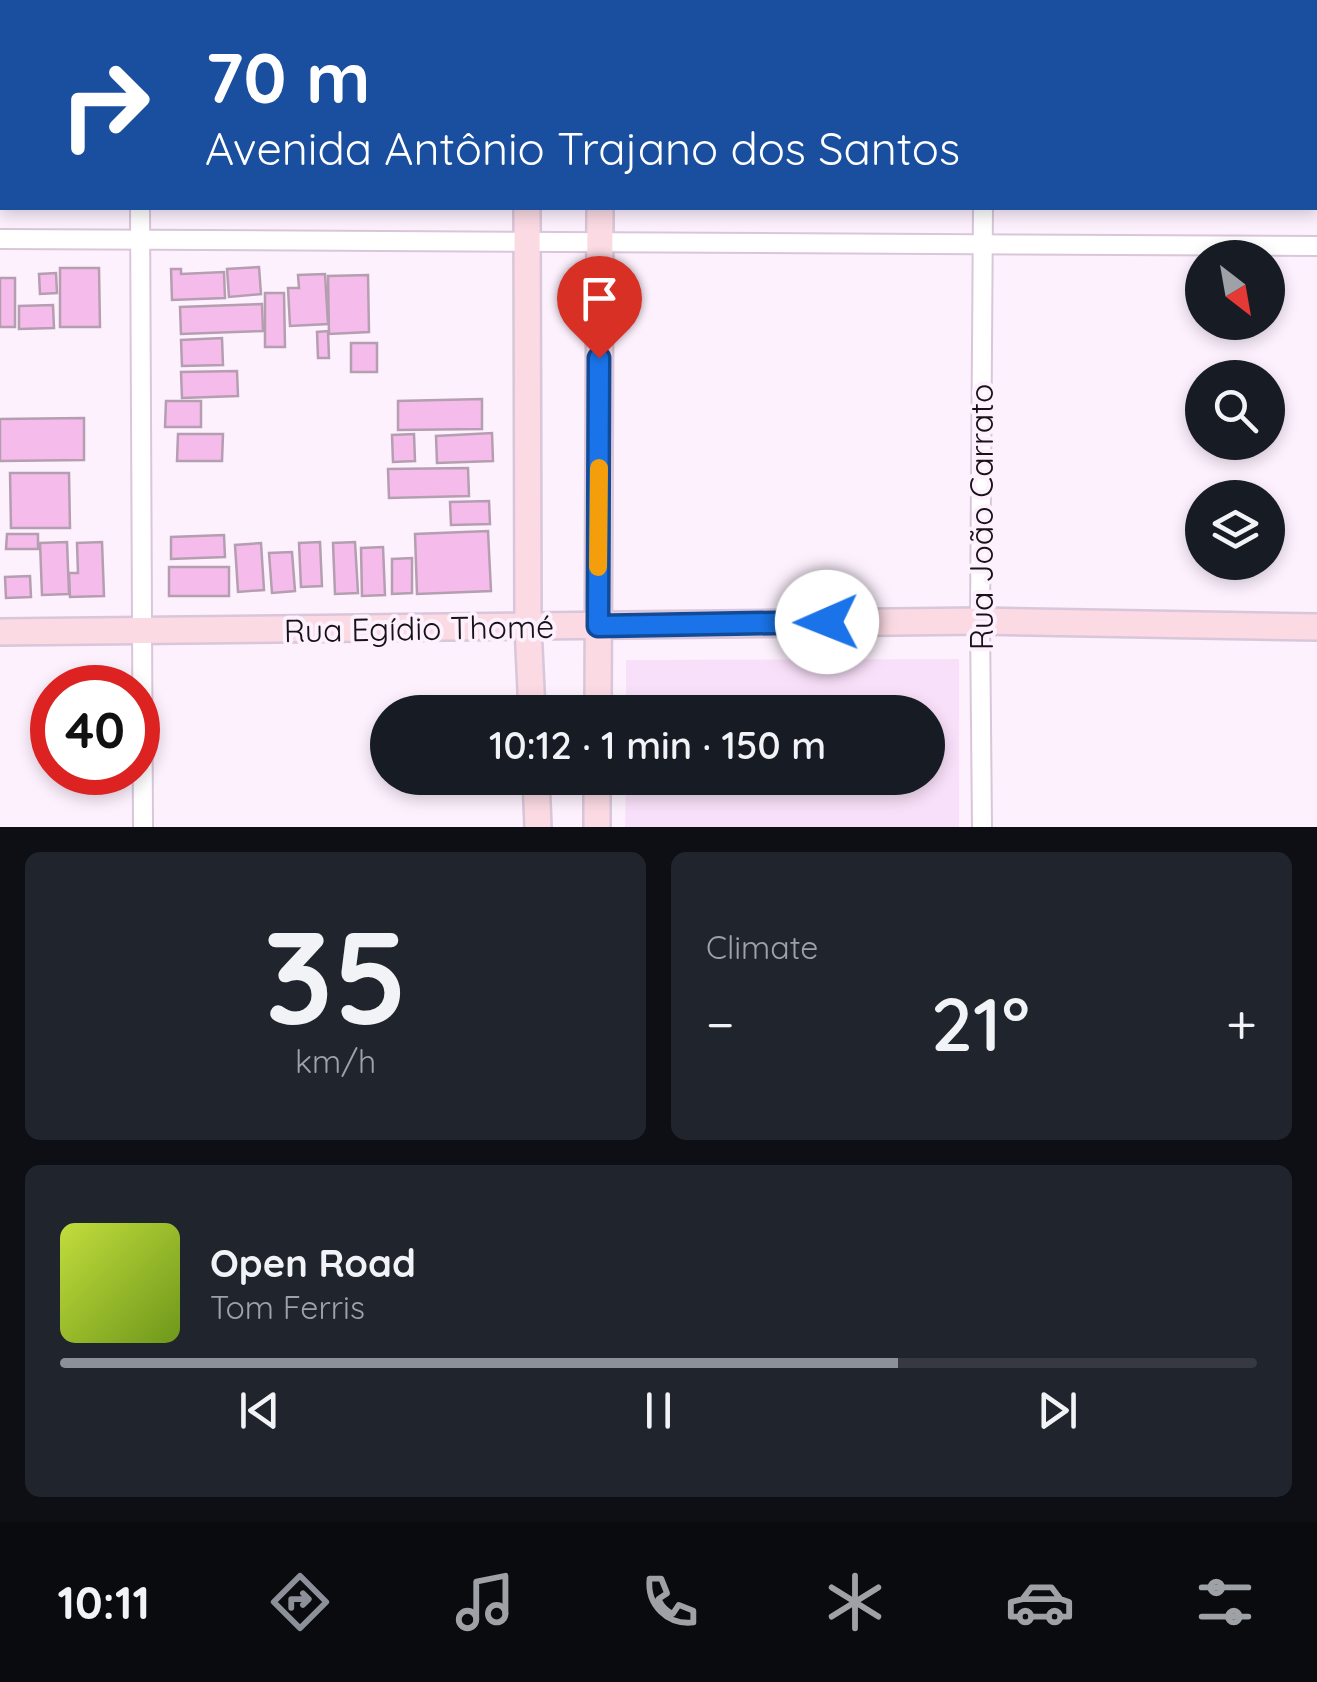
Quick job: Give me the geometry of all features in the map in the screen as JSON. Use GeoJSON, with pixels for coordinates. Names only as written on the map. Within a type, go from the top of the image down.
{"type":"FeatureCollection","features":[{"type":"Feature","properties":{"kind":"street"},"geometry":{"type":"LineString","coordinates":[[140,210],[142,827]]}},
{"type":"Feature","properties":{"kind":"street"},"geometry":{"type":"LineString","coordinates":[[527,210],[531,695]]}},
{"type":"Feature","properties":{"kind":"street"},"geometry":{"type":"LineString","coordinates":[[598,695],[600,210]]}},
{"type":"Feature","properties":{"kind":"street","name":"Rua João Carrato"},"geometry":{"type":"LineString","coordinates":[[982,210],[982,827]]}},
{"type":"Feature","properties":{"kind":"street"},"geometry":{"type":"LineString","coordinates":[[0,240],[1317,246]]}},
{"type":"Feature","properties":{"kind":"street","name":"Rua Egídio Thomé"},"geometry":{"type":"LineString","coordinates":[[0,632],[980,621],[1317,627]]}},
{"type":"Feature","properties":{"kind":"street"},"geometry":{"type":"LineString","coordinates":[[537,795],[538,827]]}},
{"type":"Feature","properties":{"kind":"street"},"geometry":{"type":"LineString","coordinates":[[598,795],[598,827]]}},
{"type":"Feature","properties":{"kind":"shaded area"},"geometry":{"type":"Polygon","coordinates":[[[959,659],[959,827],[625,827],[626,795],[945,795],[945,695],[626,695],[626,660],[959,659]]]}},
{"type":"Feature","properties":{"kind":"building"},"geometry":{"type":"Polygon","coordinates":[[[259,267],[261,294],[229,297],[227,269],[259,267]]]}},
{"type":"Feature","properties":{"kind":"building"},"geometry":{"type":"Polygon","coordinates":[[[60,268],[99,268],[100,327],[60,327],[60,268]]]}},
{"type":"Feature","properties":{"kind":"building"},"geometry":{"type":"Polygon","coordinates":[[[171,269],[181,269],[181,274],[224,272],[225,298],[172,300],[171,269]]]}},
{"type":"Feature","properties":{"kind":"building"},"geometry":{"type":"Polygon","coordinates":[[[56,273],[57,293],[40,294],[39,274],[56,273]]]}},
{"type":"Feature","properties":{"kind":"building"},"geometry":{"type":"Polygon","coordinates":[[[325,274],[328,324],[290,326],[288,288],[299,288],[298,275],[325,274]]]}},
{"type":"Feature","properties":{"kind":"building"},"geometry":{"type":"Polygon","coordinates":[[[368,275],[369,332],[329,334],[328,276],[368,275]]]}},
{"type":"Feature","properties":{"kind":"building"},"geometry":{"type":"Polygon","coordinates":[[[0,278],[15,278],[15,327],[0,327],[0,278]]]}},
{"type":"Feature","properties":{"kind":"building"},"geometry":{"type":"Polygon","coordinates":[[[265,293],[284,293],[285,347],[265,347],[265,293]]]}},
{"type":"Feature","properties":{"kind":"building"},"geometry":{"type":"Polygon","coordinates":[[[262,304],[263,331],[181,334],[180,307],[262,304]]]}},
{"type":"Feature","properties":{"kind":"building"},"geometry":{"type":"Polygon","coordinates":[[[53,305],[54,328],[19,329],[19,306],[53,305]]]}},
{"type":"Feature","properties":{"kind":"building"},"geometry":{"type":"Polygon","coordinates":[[[328,331],[329,358],[318,358],[317,332],[328,331]]]}},
{"type":"Feature","properties":{"kind":"building"},"geometry":{"type":"Polygon","coordinates":[[[222,338],[223,365],[182,366],[181,340],[222,338]]]}},
{"type":"Feature","properties":{"kind":"building"},"geometry":{"type":"Polygon","coordinates":[[[351,343],[377,343],[377,372],[351,372],[351,343]]]}},
{"type":"Feature","properties":{"kind":"building"},"geometry":{"type":"Polygon","coordinates":[[[237,371],[238,396],[182,398],[181,372],[237,371]]]}},
{"type":"Feature","properties":{"kind":"building"},"geometry":{"type":"Polygon","coordinates":[[[482,399],[482,429],[398,430],[398,401],[482,399]]]}},
{"type":"Feature","properties":{"kind":"building"},"geometry":{"type":"Polygon","coordinates":[[[166,401],[201,401],[201,427],[165,427],[166,401]]]}},
{"type":"Feature","properties":{"kind":"building"},"geometry":{"type":"Polygon","coordinates":[[[84,418],[84,460],[0,461],[0,419],[84,418]]]}},
{"type":"Feature","properties":{"kind":"building"},"geometry":{"type":"Polygon","coordinates":[[[492,433],[493,461],[437,463],[436,436],[492,433]]]}},
{"type":"Feature","properties":{"kind":"building"},"geometry":{"type":"Polygon","coordinates":[[[178,434],[223,434],[222,461],[177,461],[178,434]]]}},
{"type":"Feature","properties":{"kind":"building"},"geometry":{"type":"Polygon","coordinates":[[[414,434],[415,461],[393,462],[392,435],[414,434]]]}},
{"type":"Feature","properties":{"kind":"building"},"geometry":{"type":"Polygon","coordinates":[[[468,468],[469,496],[389,498],[388,469],[468,468]]]}},
{"type":"Feature","properties":{"kind":"building"},"geometry":{"type":"Polygon","coordinates":[[[10,473],[69,473],[70,528],[11,528],[10,473]]]}},
{"type":"Feature","properties":{"kind":"building"},"geometry":{"type":"Polygon","coordinates":[[[489,501],[490,524],[451,525],[450,502],[489,501]]]}},
{"type":"Feature","properties":{"kind":"building"},"geometry":{"type":"Polygon","coordinates":[[[488,531],[491,591],[417,594],[415,534],[488,531]]]}},
{"type":"Feature","properties":{"kind":"building"},"geometry":{"type":"Polygon","coordinates":[[[7,534],[38,534],[38,549],[6,549],[7,534]]]}},
{"type":"Feature","properties":{"kind":"building"},"geometry":{"type":"Polygon","coordinates":[[[224,535],[225,557],[171,559],[171,537],[224,535]]]}},
{"type":"Feature","properties":{"kind":"building"},"geometry":{"type":"Polygon","coordinates":[[[67,542],[69,594],[42,595],[40,543],[67,542]]]}},
{"type":"Feature","properties":{"kind":"building"},"geometry":{"type":"Polygon","coordinates":[[[102,542],[104,596],[70,597],[69,573],[78,573],[77,543],[102,542]]]}},
{"type":"Feature","properties":{"kind":"building"},"geometry":{"type":"Polygon","coordinates":[[[320,542],[322,586],[301,587],[299,543],[320,542]]]}},
{"type":"Feature","properties":{"kind":"building"},"geometry":{"type":"Polygon","coordinates":[[[355,542],[358,593],[335,594],[333,543],[355,542]]]}},
{"type":"Feature","properties":{"kind":"building"},"geometry":{"type":"Polygon","coordinates":[[[261,543],[264,590],[238,592],[235,545],[261,543]]]}},
{"type":"Feature","properties":{"kind":"building"},"geometry":{"type":"Polygon","coordinates":[[[383,547],[385,595],[362,596],[361,548],[383,547]]]}},
{"type":"Feature","properties":{"kind":"building"},"geometry":{"type":"Polygon","coordinates":[[[292,552],[295,591],[272,593],[269,553],[292,552]]]}},
{"type":"Feature","properties":{"kind":"building"},"geometry":{"type":"Polygon","coordinates":[[[412,558],[412,593],[392,594],[392,559],[412,558]]]}},
{"type":"Feature","properties":{"kind":"building"},"geometry":{"type":"Polygon","coordinates":[[[169,567],[229,567],[229,596],[169,596],[169,567]]]}},
{"type":"Feature","properties":{"kind":"building"},"geometry":{"type":"Polygon","coordinates":[[[30,576],[31,597],[6,598],[5,577],[30,576]]]}},
{"type":"Feature","properties":{"kind":"slow traffic"},"geometry":{"type":"LineString","coordinates":[[598,567],[599,468]]}},
{"type":"Feature","properties":{"kind":"route"},"geometry":{"type":"LineString","coordinates":[[599,358],[598,626],[827,622]]}}]}
